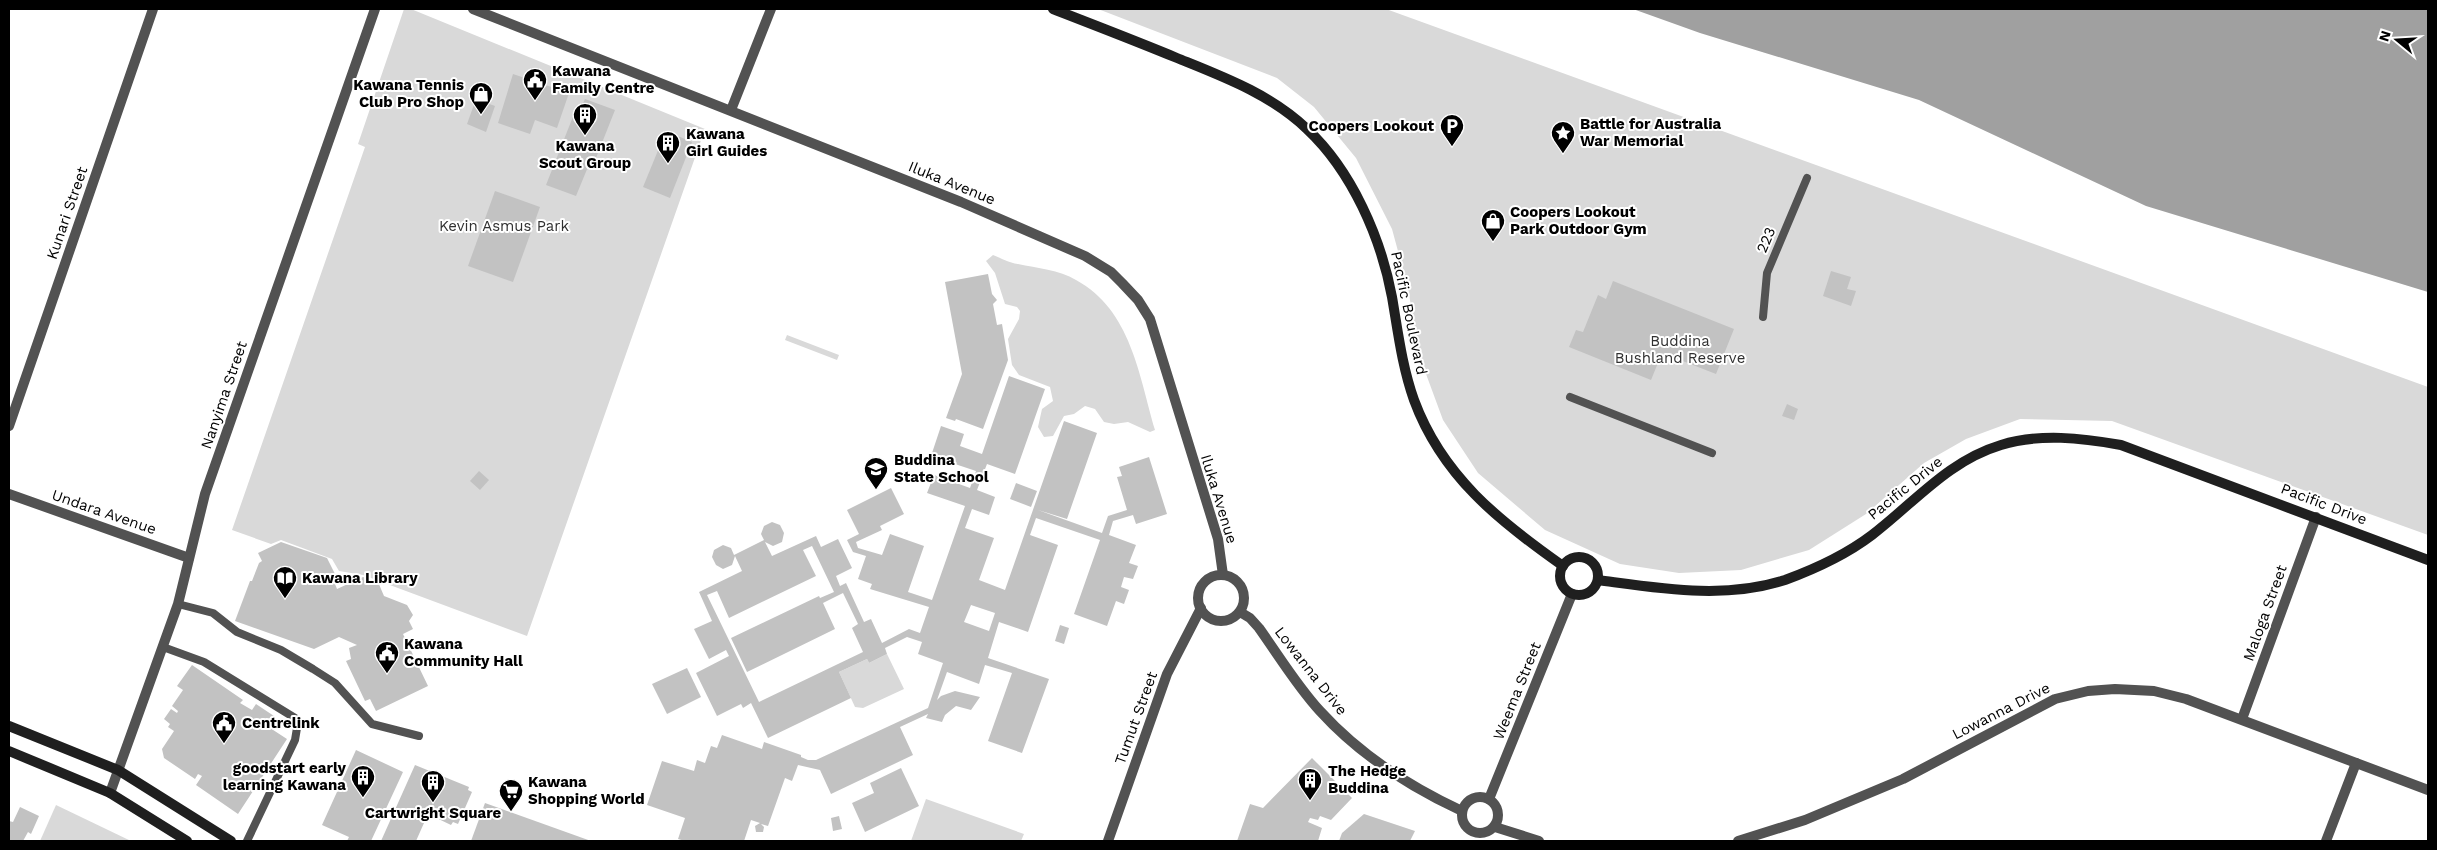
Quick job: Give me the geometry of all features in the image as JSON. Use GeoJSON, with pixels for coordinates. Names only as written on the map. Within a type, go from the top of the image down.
{"type":"FeatureCollection","features":[{"type":"Feature","properties":{"kind":"street","name":"Kunari Street"},"geometry":{"type":"LineString","coordinates":[[9,426],[153,9]]}},
{"type":"Feature","properties":{"kind":"street","name":"Nanyima Street"},"geometry":{"type":"LineString","coordinates":[[110,793],[178,604],[205,494],[375,9]]}},
{"type":"Feature","properties":{"kind":"street","name":"Iluka Avenue"},"geometry":{"type":"LineString","coordinates":[[473,9],[731,110],[1038,235],[1085,256],[1111,272],[1138,300],[1150,319],[1218,539],[1223,575]]}},
{"type":"Feature","properties":{"kind":"street"},"geometry":{"type":"LineString","coordinates":[[731,110],[772,9]]}},
{"type":"Feature","properties":{"kind":"street","name":"Pacific Boulevard"},"geometry":{"type":"LineString","coordinates":[[1053,9],[1219,75],[1263,95],[1285,110],[1309,131],[1348,180],[1378,246],[1392,297],[1404,370],[1415,402],[1435,443],[1461,482],[1488,509],[1517,534],[1563,566]]}},
{"type":"Feature","properties":{"kind":"street","name":"Pacific Drive"},"geometry":{"type":"LineString","coordinates":[[1598,580],[1682,590],[1722,591],[1784,580],[1832,560],[1872,536],[1933,481],[1964,461],[2001,445],[2031,439],[2083,439],[2121,445],[2428,560]]}},
{"type":"Feature","properties":{"kind":"street","name":"Undara Avenue"},"geometry":{"type":"LineString","coordinates":[[9,494],[189,558]]}},
{"type":"Feature","properties":{"kind":"street","name":"Maloga Street"},"geometry":{"type":"LineString","coordinates":[[2242,719],[2316,517]]}},
{"type":"Feature","properties":{"kind":"street"},"geometry":{"type":"LineString","coordinates":[[1573,558],[1586,558],[1596,567],[1598,580],[1591,591],[1584,594],[1572,594],[1562,585],[1560,579],[1563,566],[1573,558]]}},
{"type":"Feature","properties":{"kind":"street"},"geometry":{"type":"LineString","coordinates":[[1223,575],[1229,576],[1240,585],[1244,598],[1240,612],[1230,620],[1216,621],[1205,614],[1201,608],[1199,593],[1202,586],[1208,580],[1223,575]]}},
{"type":"Feature","properties":{"kind":"street","name":"Weema Street"},"geometry":{"type":"LineString","coordinates":[[1490,799],[1572,594]]}},
{"type":"Feature","properties":{"kind":"street","name":"Tumut Street"},"geometry":{"type":"LineString","coordinates":[[1108,841],[1167,674],[1201,608]]}},
{"type":"Feature","properties":{"kind":"street","name":"Lowanna Drive"},"geometry":{"type":"LineString","coordinates":[[1240,612],[1250,618],[1259,628],[1320,710],[1350,742],[1403,781],[1462,811]]}},
{"type":"Feature","properties":{"kind":"street","name":"Lowanna Drive"},"geometry":{"type":"LineString","coordinates":[[1738,841],[1805,820],[1903,779],[2055,699],[2088,691],[2116,688],[2154,691],[2186,699],[2428,790]]}},
{"type":"Feature","properties":{"kind":"street"},"geometry":{"type":"LineString","coordinates":[[9,726],[118,770],[230,841]]}},
{"type":"Feature","properties":{"kind":"street"},"geometry":{"type":"LineString","coordinates":[[9,751],[110,793],[187,841]]}},
{"type":"Feature","properties":{"kind":"street"},"geometry":{"type":"LineString","coordinates":[[2326,841],[2356,763]]}},
{"type":"Feature","properties":{"kind":"street"},"geometry":{"type":"LineString","coordinates":[[1478,796],[1490,799],[1495,804],[1498,820],[1494,827],[1484,833],[1472,832],[1463,823],[1462,811],[1472,798],[1478,796]]}},
{"type":"Feature","properties":{"kind":"street"},"geometry":{"type":"LineString","coordinates":[[1494,827],[1539,841]]}},
{"type":"Feature","properties":{"kind":"lane","name":"223"},"geometry":{"type":"LineString","coordinates":[[1763,317],[1767,273],[1807,178]]}},
{"type":"Feature","properties":{"kind":"lane"},"geometry":{"type":"LineString","coordinates":[[1570,397],[1712,453]]}},
{"type":"Feature","properties":{"kind":"lane"},"geometry":{"type":"LineString","coordinates":[[178,604],[213,612],[237,632],[281,650],[313,669],[335,683],[372,724],[419,736]]}},
{"type":"Feature","properties":{"kind":"lane"},"geometry":{"type":"LineString","coordinates":[[163,647],[204,662],[295,718],[297,728],[294,740],[248,841]]}},
{"type":"Feature","properties":{"kind":"green space","name":"Kevin Asmus Park"},"geometry":{"type":"Polygon","coordinates":[[[404,9],[411,9],[705,129],[527,636],[363,575],[339,571],[332,559],[281,540],[271,544],[232,530],[365,147],[358,144],[404,9]]]}},
{"type":"Feature","properties":{"kind":"green space","name":"Buddina Bushland Reserve"},"geometry":{"type":"Polygon","coordinates":[[[1098,9],[1386,9],[2428,387],[2428,535],[2112,421],[2020,419],[1966,439],[1924,463],[1866,514],[1809,550],[1741,570],[1679,573],[1620,564],[1545,530],[1478,473],[1443,420],[1419,355],[1408,288],[1392,229],[1356,158],[1314,107],[1277,78],[1098,9]]]}},
{"type":"Feature","properties":{"kind":"green space"},"geometry":{"type":"Polygon","coordinates":[[[993,255],[1011,263],[1048,270],[1076,280],[1095,293],[1109,308],[1121,326],[1130,346],[1155,430],[1150,432],[1128,422],[1114,424],[1104,422],[1095,409],[1085,406],[1074,414],[1064,416],[1053,436],[1044,437],[1038,427],[1042,409],[1053,401],[1050,387],[1019,375],[1012,365],[1008,339],[1019,319],[1020,311],[1017,307],[1005,304],[995,273],[986,261],[993,255]]]}},
{"type":"Feature","properties":{"kind":"green space"},"geometry":{"type":"Polygon","coordinates":[[[787,335],[839,355],[837,360],[785,340],[787,335]]]}},
{"type":"Feature","properties":{"kind":"green space"},"geometry":{"type":"Polygon","coordinates":[[[887,654],[904,689],[863,708],[855,707],[839,672],[867,659],[869,663],[887,654]]]}},
{"type":"Feature","properties":{"kind":"green space"},"geometry":{"type":"Polygon","coordinates":[[[926,799],[1024,834],[1021,841],[911,841],[926,799]]]}},
{"type":"Feature","properties":{"kind":"green space"},"geometry":{"type":"Polygon","coordinates":[[[56,805],[131,841],[40,841],[56,805]]]}},
{"type":"Feature","properties":{"kind":"shaded area"},"geometry":{"type":"Polygon","coordinates":[[[1633,9],[2428,9],[2428,292],[2146,206],[1919,100],[1700,33],[1633,9]]]}},
{"type":"Feature","properties":{"kind":"building","name":"Kawana Family Centre"},"geometry":{"type":"Polygon","coordinates":[[[513,74],[569,93],[557,128],[535,120],[530,134],[498,123],[513,74]]]}},
{"type":"Feature","properties":{"kind":"building","name":"Kawana Tennis Club Pro Shop"},"geometry":{"type":"Polygon","coordinates":[[[476,99],[495,106],[486,132],[467,124],[476,99]]]}},
{"type":"Feature","properties":{"kind":"building","name":"Kawana Scout Group"},"geometry":{"type":"Polygon","coordinates":[[[585,99],[615,110],[594,163],[590,162],[576,196],[546,185],[576,109],[580,110],[585,99]]]}},
{"type":"Feature","properties":{"kind":"building","name":"Kawana Girl Guides"},"geometry":{"type":"Polygon","coordinates":[[[666,131],[692,142],[670,198],[643,187],[666,131]]]}},
{"type":"Feature","properties":{"kind":"building"},"geometry":{"type":"Polygon","coordinates":[[[495,191],[540,207],[513,282],[468,266],[495,191]]]}},
{"type":"Feature","properties":{"kind":"building"},"geometry":{"type":"Polygon","coordinates":[[[1831,271],[1851,277],[1847,289],[1856,291],[1851,306],[1823,296],[1831,271]]]}},
{"type":"Feature","properties":{"kind":"building"},"geometry":{"type":"Polygon","coordinates":[[[988,274],[992,294],[997,300],[993,304],[997,325],[1002,324],[1008,360],[983,429],[956,419],[955,421],[946,418],[962,374],[945,282],[988,274]]]}},
{"type":"Feature","properties":{"kind":"building"},"geometry":{"type":"Polygon","coordinates":[[[1613,281],[1734,329],[1716,374],[1662,353],[1651,380],[1569,347],[1576,330],[1583,332],[1598,295],[1606,299],[1613,281]]]}},
{"type":"Feature","properties":{"kind":"building"},"geometry":{"type":"Polygon","coordinates":[[[1009,376],[1045,389],[1015,474],[987,464],[977,490],[995,497],[989,515],[972,509],[965,528],[994,538],[979,580],[1005,590],[1064,421],[1097,433],[1067,519],[1038,510],[1102,533],[1108,516],[1127,510],[1117,477],[1122,476],[1119,467],[1149,457],[1167,514],[1136,524],[1133,515],[1113,521],[1109,535],[1136,545],[1129,563],[1138,566],[1133,579],[1124,577],[1121,587],[1129,590],[1124,604],[1116,601],[1107,626],[1074,614],[1100,540],[1036,518],[1030,535],[1058,545],[1028,632],[999,622],[988,658],[1049,679],[1022,753],[988,741],[1012,673],[985,665],[979,684],[947,672],[937,700],[941,696],[955,691],[980,697],[971,710],[956,706],[945,715],[942,722],[926,718],[928,714],[900,727],[913,755],[831,794],[820,770],[798,765],[792,781],[785,778],[768,826],[761,824],[764,827],[763,832],[756,832],[755,826],[760,823],[751,820],[744,841],[685,841],[678,839],[685,818],[647,805],[662,761],[694,771],[697,760],[705,763],[711,746],[717,748],[722,735],[762,749],[764,742],[801,755],[801,757],[808,760],[816,760],[928,708],[943,663],[918,654],[922,642],[907,637],[885,648],[887,654],[869,663],[867,659],[839,672],[851,698],[768,738],[751,703],[743,708],[741,704],[717,716],[696,673],[729,656],[726,650],[709,659],[694,629],[712,621],[699,592],[742,571],[735,556],[732,565],[723,569],[716,565],[712,557],[714,550],[723,545],[731,548],[734,555],[764,540],[761,534],[764,526],[772,522],[780,525],[784,533],[782,542],[773,546],[765,542],[772,556],[816,536],[821,547],[838,539],[852,568],[836,576],[840,586],[846,583],[864,622],[871,619],[882,643],[909,629],[920,633],[929,607],[870,589],[872,584],[858,579],[866,556],[853,552],[847,540],[859,534],[847,510],[891,488],[904,514],[880,526],[882,530],[856,542],[858,548],[882,555],[890,534],[924,546],[908,592],[932,600],[965,506],[927,493],[934,475],[970,488],[976,471],[931,456],[941,426],[964,434],[960,446],[982,454],[1009,376]],[[812,546],[803,550],[816,576],[729,618],[717,591],[707,595],[759,702],[863,652],[852,628],[858,624],[843,593],[823,603],[835,629],[747,672],[731,638],[819,596],[820,598],[834,592],[812,546]],[[971,605],[964,622],[989,631],[995,613],[971,605]]]}},
{"type":"Feature","properties":{"kind":"building"},"geometry":{"type":"Polygon","coordinates":[[[1787,404],[1798,409],[1794,420],[1782,416],[1787,404]]]}},
{"type":"Feature","properties":{"kind":"building"},"geometry":{"type":"Polygon","coordinates":[[[479,471],[489,480],[480,490],[470,481],[479,471]]]}},
{"type":"Feature","properties":{"kind":"building"},"geometry":{"type":"Polygon","coordinates":[[[1016,483],[1037,491],[1031,507],[1010,499],[1016,483]]]}},
{"type":"Feature","properties":{"kind":"building"},"geometry":{"type":"Polygon","coordinates":[[[281,542],[327,558],[339,582],[335,584],[337,589],[363,577],[378,582],[384,596],[407,605],[413,615],[409,621],[413,629],[403,634],[428,686],[376,711],[370,699],[365,701],[346,661],[351,659],[349,648],[357,645],[339,637],[314,649],[235,621],[250,581],[252,581],[259,563],[262,561],[258,553],[281,542]]]}},
{"type":"Feature","properties":{"kind":"building"},"geometry":{"type":"Polygon","coordinates":[[[1060,625],[1069,628],[1064,644],[1055,641],[1060,625]]]}},
{"type":"Feature","properties":{"kind":"building","name":"Centrelink"},"geometry":{"type":"Polygon","coordinates":[[[192,665],[243,700],[240,703],[252,710],[256,704],[274,716],[267,726],[287,739],[238,814],[196,785],[202,776],[198,774],[195,779],[164,758],[162,749],[174,731],[168,727],[170,724],[164,719],[171,709],[177,713],[178,711],[172,706],[183,690],[177,686],[192,665]]]}},
{"type":"Feature","properties":{"kind":"building"},"geometry":{"type":"Polygon","coordinates":[[[687,668],[701,697],[667,714],[652,684],[687,668]]]}},
{"type":"Feature","properties":{"kind":"building","name":"goodstart early learning Kawana"},"geometry":{"type":"Polygon","coordinates":[[[356,750],[403,772],[371,841],[347,841],[349,837],[322,825],[356,750]]]}},
{"type":"Feature","properties":{"kind":"building","name":"The Hedge Buddina"},"geometry":{"type":"Polygon","coordinates":[[[1312,758],[1352,798],[1331,820],[1320,816],[1318,820],[1310,818],[1308,822],[1322,828],[1318,841],[1237,841],[1250,804],[1263,808],[1312,758]]]}},
{"type":"Feature","properties":{"kind":"building","name":"Cartwright Square"},"geometry":{"type":"Polygon","coordinates":[[[415,765],[469,787],[468,790],[472,792],[458,824],[453,822],[451,825],[428,814],[416,841],[381,841],[415,765]]]}},
{"type":"Feature","properties":{"kind":"building"},"geometry":{"type":"Polygon","coordinates":[[[901,768],[919,806],[865,832],[852,803],[874,793],[870,783],[901,768]]]}},
{"type":"Feature","properties":{"kind":"building"},"geometry":{"type":"Polygon","coordinates":[[[485,803],[591,841],[471,841],[485,803]]]}},
{"type":"Feature","properties":{"kind":"building"},"geometry":{"type":"Polygon","coordinates":[[[20,807],[39,816],[31,834],[28,832],[23,841],[9,841],[9,821],[13,822],[20,807]]]}},
{"type":"Feature","properties":{"kind":"building","name":"The Hedge Buddina"},"geometry":{"type":"Polygon","coordinates":[[[1364,814],[1415,831],[1410,841],[1339,841],[1342,833],[1364,814]]]}},
{"type":"Feature","properties":{"kind":"building"},"geometry":{"type":"Polygon","coordinates":[[[839,816],[842,829],[833,831],[831,818],[839,816]]]}},
{"type":"Feature","properties":{"kind":"place","name":"Kawana Family Centre"},"geometry":{"type":"Point","coordinates":[535,101]}},
{"type":"Feature","properties":{"kind":"place","name":"Kawana Tennis Club Pro Shop"},"geometry":{"type":"Point","coordinates":[481,115]}},
{"type":"Feature","properties":{"kind":"place","name":"Kawana Scout Group"},"geometry":{"type":"Point","coordinates":[585,136]}},
{"type":"Feature","properties":{"kind":"place","name":"Coopers Lookout"},"geometry":{"type":"Point","coordinates":[1452,147]}},
{"type":"Feature","properties":{"kind":"place","name":"Battle for Australia War Memorial"},"geometry":{"type":"Point","coordinates":[1563,154]}},
{"type":"Feature","properties":{"kind":"place","name":"Kawana Girl Guides"},"geometry":{"type":"Point","coordinates":[668,164]}},
{"type":"Feature","properties":{"kind":"place","name":"Coopers Lookout Park Outdoor Gym"},"geometry":{"type":"Point","coordinates":[1493,242]}},
{"type":"Feature","properties":{"kind":"place","name":"Buddina State School"},"geometry":{"type":"Point","coordinates":[876,490]}},
{"type":"Feature","properties":{"kind":"place","name":"Kawana Library"},"geometry":{"type":"Point","coordinates":[285,599]}},
{"type":"Feature","properties":{"kind":"place","name":"Kawana Community Hall"},"geometry":{"type":"Point","coordinates":[387,674]}},
{"type":"Feature","properties":{"kind":"place","name":"Centrelink"},"geometry":{"type":"Point","coordinates":[224,744]}},
{"type":"Feature","properties":{"kind":"place","name":"goodstart early learning Kawana"},"geometry":{"type":"Point","coordinates":[363,798]}},
{"type":"Feature","properties":{"kind":"place","name":"The Hedge Buddina"},"geometry":{"type":"Point","coordinates":[1310,801]}},
{"type":"Feature","properties":{"kind":"place","name":"Cartwright Square"},"geometry":{"type":"Point","coordinates":[433,803]}},
{"type":"Feature","properties":{"kind":"place","name":"Kawana Shopping World"},"geometry":{"type":"Point","coordinates":[511,812]}}]}
